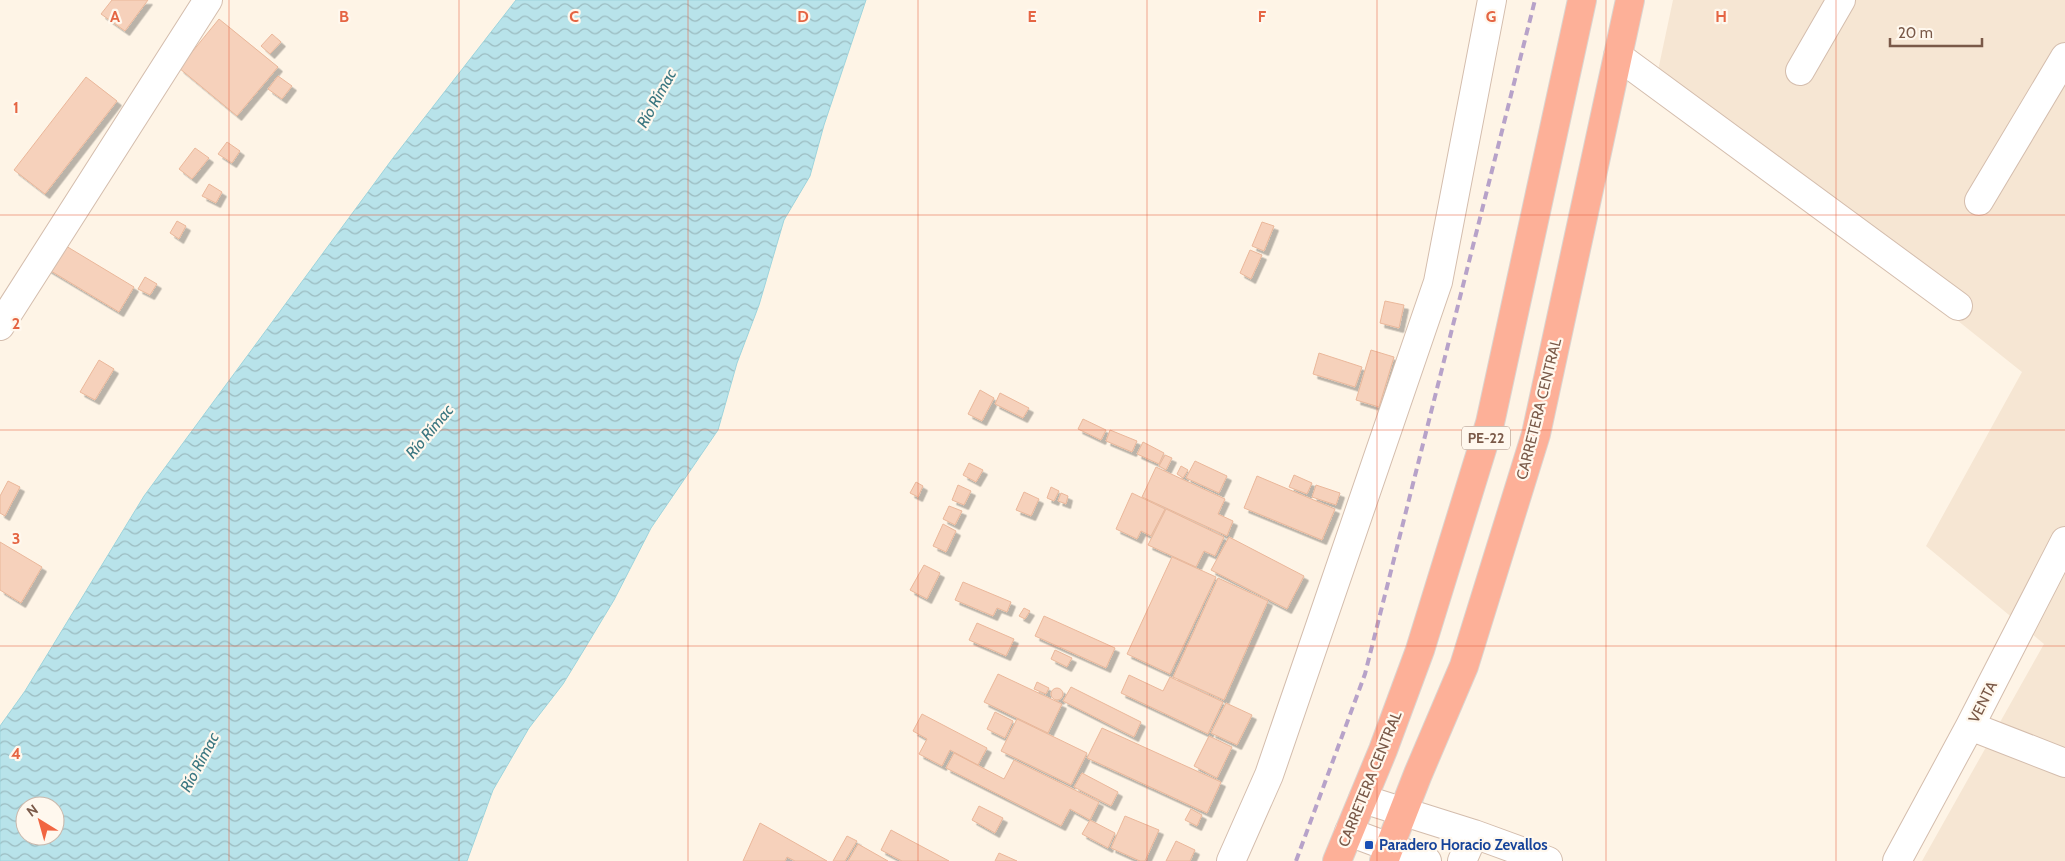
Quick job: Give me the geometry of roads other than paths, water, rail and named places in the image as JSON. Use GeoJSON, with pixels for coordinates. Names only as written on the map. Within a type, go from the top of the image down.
{"type":"FeatureCollection","features":[{"type":"Feature","properties":{"kind":"highway","name":"CARRETERA CENTRAL"},"geometry":{"type":"LineString","coordinates":[[1337,861],[1384,750],[1420,650],[1490,423],[1582,0]]}},
{"type":"Feature","properties":{"kind":"highway","name":"CARRETERA CENTRAL"},"geometry":{"type":"LineString","coordinates":[[1387,854],[1464,666],[1536,434],[1630,0]]}},
{"type":"Feature","properties":{"kind":"street"},"geometry":{"type":"LineString","coordinates":[[0,326],[208,0]]}},
{"type":"Feature","properties":{"kind":"street"},"geometry":{"type":"LineString","coordinates":[[1231,861],[1269,775],[1438,282],[1492,0]]}},
{"type":"Feature","properties":{"kind":"street"},"geometry":{"type":"LineString","coordinates":[[1800,71],[1840,0]]}},
{"type":"Feature","properties":{"kind":"street"},"geometry":{"type":"LineString","coordinates":[[1618,56],[1958,306]]}},
{"type":"Feature","properties":{"kind":"street"},"geometry":{"type":"LineString","coordinates":[[1980,201],[2065,57]]}},
{"type":"Feature","properties":{"kind":"street","name":"VENTA"},"geometry":{"type":"LineString","coordinates":[[1897,861],[1970,726],[2065,541]]}},
{"type":"Feature","properties":{"kind":"street"},"geometry":{"type":"LineString","coordinates":[[1970,726],[2065,763]]}},
{"type":"Feature","properties":{"kind":"street"},"geometry":{"type":"LineString","coordinates":[[1363,799],[1474,834],[1548,861]]}},
{"type":"Feature","properties":{"kind":"street"},"geometry":{"type":"LineString","coordinates":[[1349,832],[1387,854],[1427,861]]}},
{"type":"Feature","properties":{"kind":"street"},"geometry":{"type":"LineString","coordinates":[[1462,861],[1474,834]]}},
{"type":"Feature","properties":{"kind":"water","name":"Río Rímac"},"geometry":{"type":"Polygon","coordinates":[[[516,0],[866,0],[824,125],[810,176],[784,220],[759,305],[737,363],[718,430],[651,528],[614,600],[563,684],[529,728],[493,790],[467,861],[0,861],[0,726],[25,691],[144,496],[393,158],[516,0]]]}},
{"type":"Feature","properties":{"kind":"railway"},"geometry":{"type":"LineString","coordinates":[[1296,861],[1365,674],[1535,0]]}},
{"type":"Feature","properties":{"kind":"place","name":"Paradero Horacio Zevallos"},"geometry":{"type":"Point","coordinates":[1369,845]}}]}
